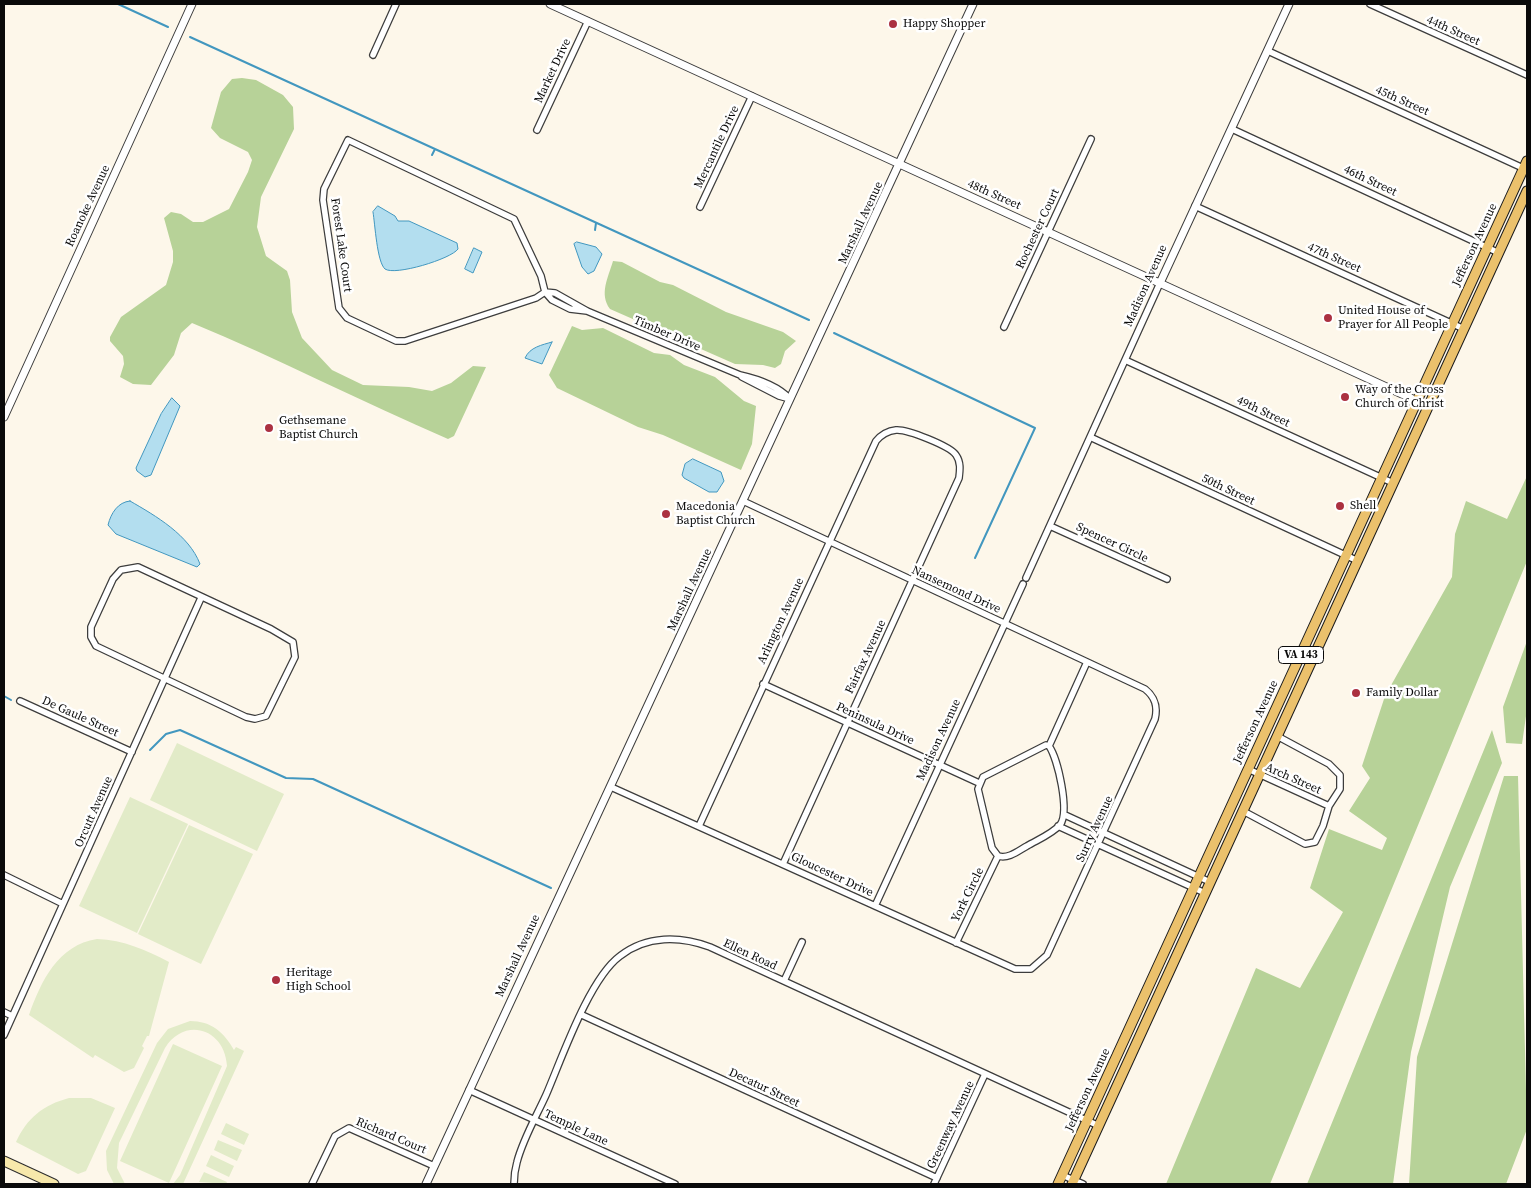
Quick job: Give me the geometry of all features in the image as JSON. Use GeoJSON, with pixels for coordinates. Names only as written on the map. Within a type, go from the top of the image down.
{"type":"FeatureCollection","features":[{"type":"Feature","properties":{"kind":"main road","name":"Jefferson Avenue"},"geometry":{"type":"LineString","coordinates":[[1058,1184],[1526,166]]}},
{"type":"Feature","properties":{"kind":"main road","name":"Jefferson Avenue"},"geometry":{"type":"LineString","coordinates":[[1076,1183],[1099,1126],[1527,191]]}},
{"type":"Feature","properties":{"kind":"main road"},"geometry":{"type":"LineString","coordinates":[[4,1161],[54,1184]]}},
{"type":"Feature","properties":{"kind":"street","name":"Roanoke Avenue"},"geometry":{"type":"LineString","coordinates":[[4,417],[192,4]]}},
{"type":"Feature","properties":{"kind":"street"},"geometry":{"type":"LineString","coordinates":[[372,55],[396,4]]}},
{"type":"Feature","properties":{"kind":"street","name":"48th Street"},"geometry":{"type":"LineString","coordinates":[[550,4],[1428,406]]}},
{"type":"Feature","properties":{"kind":"street","name":"Marshall Avenue"},"geometry":{"type":"LineString","coordinates":[[426,1184],[541,932],[612,787],[973,4]]}},
{"type":"Feature","properties":{"kind":"street","name":"Madison Avenue"},"geometry":{"type":"LineString","coordinates":[[875,906],[1289,4]]}},
{"type":"Feature","properties":{"kind":"street","name":"44th Street"},"geometry":{"type":"LineString","coordinates":[[1370,4],[1527,76]]}},
{"type":"Feature","properties":{"kind":"street","name":"Market Drive"},"geometry":{"type":"LineString","coordinates":[[537,130],[588,21]]}},
{"type":"Feature","properties":{"kind":"street","name":"45th Street"},"geometry":{"type":"LineString","coordinates":[[1268,51],[1526,166]]}},
{"type":"Feature","properties":{"kind":"street","name":"Mercantile Drive"},"geometry":{"type":"LineString","coordinates":[[700,207],[752,96]]}},
{"type":"Feature","properties":{"kind":"street","name":"46th Street"},"geometry":{"type":"LineString","coordinates":[[1232,129],[1499,253]]}},
{"type":"Feature","properties":{"kind":"street","name":"Rochester Court"},"geometry":{"type":"LineString","coordinates":[[1004,327],[1091,139]]}},
{"type":"Feature","properties":{"kind":"street","name":"Forest Lake Court"},"geometry":{"type":"LineString","coordinates":[[348,140],[514,219],[541,276],[545,292],[536,298],[405,341],[396,341],[347,318],[339,308],[323,200],[324,189],[348,140]]}},
{"type":"Feature","properties":{"kind":"street","name":"47th Street"},"geometry":{"type":"LineString","coordinates":[[1195,206],[1464,329]]}},
{"type":"Feature","properties":{"kind":"street","name":"Timber Drive"},"geometry":{"type":"LineString","coordinates":[[545,292],[556,293],[587,311],[740,375],[754,378],[782,390],[790,399]]}},
{"type":"Feature","properties":{"kind":"street","name":"49th Street"},"geometry":{"type":"LineString","coordinates":[[1125,360],[1393,483]]}},
{"type":"Feature","properties":{"kind":"street","name":"Arlington Avenue"},"geometry":{"type":"LineString","coordinates":[[699,826],[876,441],[891,431],[906,430],[949,449],[957,457]]}},
{"type":"Feature","properties":{"kind":"street","name":"50th Street"},"geometry":{"type":"LineString","coordinates":[[1090,437],[1358,561]]}},
{"type":"Feature","properties":{"kind":"street","name":"Fairfax Avenue"},"geometry":{"type":"LineString","coordinates":[[783,864],[959,478],[960,466],[957,457]]}},
{"type":"Feature","properties":{"kind":"street","name":"Nansemond Drive"},"geometry":{"type":"LineString","coordinates":[[743,501],[1145,689],[1156,703]]}},
{"type":"Feature","properties":{"kind":"street","name":"Spencer Circle"},"geometry":{"type":"LineString","coordinates":[[1050,526],[1167,579]]}},
{"type":"Feature","properties":{"kind":"street"},"geometry":{"type":"LineString","coordinates":[[131,567],[138,567],[289,638],[296,652],[292,666],[269,712],[261,719],[246,717],[165,680],[96,646],[91,637],[91,627],[116,574],[131,567]]}},
{"type":"Feature","properties":{"kind":"street","name":"Orcutt Avenue"},"geometry":{"type":"LineString","coordinates":[[4,1035],[201,598]]}},
{"type":"Feature","properties":{"kind":"street"},"geometry":{"type":"LineString","coordinates":[[1049,746],[1087,662]]}},
{"type":"Feature","properties":{"kind":"street","name":"Peninsula Drive"},"geometry":{"type":"LineString","coordinates":[[763,684],[979,783]]}},
{"type":"Feature","properties":{"kind":"street","name":"De Gaule Street"},"geometry":{"type":"LineString","coordinates":[[20,701],[132,752]]}},
{"type":"Feature","properties":{"kind":"street","name":"Surry Avenue"},"geometry":{"type":"LineString","coordinates":[[1043,960],[1099,845],[1155,719],[1156,703]]}},
{"type":"Feature","properties":{"kind":"street"},"geometry":{"type":"LineString","coordinates":[[1243,811],[1309,845],[1315,842],[1324,826],[1329,806],[1340,789],[1340,775],[1329,764],[1277,736]]}},
{"type":"Feature","properties":{"kind":"street"},"geometry":{"type":"LineString","coordinates":[[1049,746],[1054,756],[1065,815],[1058,826],[1010,856],[998,856],[992,848],[978,789],[979,783],[983,777],[1039,747],[1049,746]]}},
{"type":"Feature","properties":{"kind":"street","name":"Arch Street"},"geometry":{"type":"LineString","coordinates":[[1248,769],[1329,806]]}},
{"type":"Feature","properties":{"kind":"street","name":"Gloucester Drive"},"geometry":{"type":"LineString","coordinates":[[612,787],[1015,969],[1031,969],[1043,960]]}},
{"type":"Feature","properties":{"kind":"street"},"geometry":{"type":"LineString","coordinates":[[1065,815],[1210,882]]}},
{"type":"Feature","properties":{"kind":"street"},"geometry":{"type":"LineString","coordinates":[[1058,826],[1205,893]]}},
{"type":"Feature","properties":{"kind":"street","name":"York Circle"},"geometry":{"type":"LineString","coordinates":[[956,943],[998,856]]}},
{"type":"Feature","properties":{"kind":"street"},"geometry":{"type":"LineString","coordinates":[[4,875],[63,904]]}},
{"type":"Feature","properties":{"kind":"street","name":"Ellen Road"},"geometry":{"type":"LineString","coordinates":[[514,1184],[519,1155],[582,1015],[611,964],[628,950],[656,940],[674,938],[700,943],[1099,1126]]}},
{"type":"Feature","properties":{"kind":"street"},"geometry":{"type":"LineString","coordinates":[[784,981],[802,942]]}},
{"type":"Feature","properties":{"kind":"street"},"geometry":{"type":"LineString","coordinates":[[4,1012],[12,1016]]}},
{"type":"Feature","properties":{"kind":"street","name":"Decatur Street"},"geometry":{"type":"LineString","coordinates":[[582,1015],[937,1178]]}},
{"type":"Feature","properties":{"kind":"street","name":"Greenway Avenue"},"geometry":{"type":"LineString","coordinates":[[934,1184],[985,1074]]}},
{"type":"Feature","properties":{"kind":"street","name":"Temple Lane"},"geometry":{"type":"LineString","coordinates":[[469,1090],[675,1184]]}},
{"type":"Feature","properties":{"kind":"street","name":"Richard Court"},"geometry":{"type":"LineString","coordinates":[[312,1184],[335,1136],[349,1128],[434,1166]]}},
{"type":"Feature","properties":{"kind":"street"},"geometry":{"type":"LineString","coordinates":[[1062,1175],[1076,1183]]}},
{"type":"Feature","properties":{"kind":"green space"},"geometry":{"type":"Polygon","coordinates":[[[232,79],[256,80],[283,95],[293,107],[294,129],[261,197],[257,227],[266,256],[287,271],[290,280],[292,312],[302,338],[332,370],[363,385],[409,387],[432,391],[451,383],[473,366],[486,367],[454,436],[448,439],[192,323],[181,333],[174,355],[151,385],[133,384],[120,377],[124,364],[123,356],[110,341],[110,337],[121,317],[166,285],[173,262],[173,251],[164,218],[171,212],[181,214],[193,222],[203,222],[229,209],[248,172],[252,160],[248,152],[220,138],[211,128],[221,92],[232,79]]]}},
{"type":"Feature","properties":{"kind":"green space"},"geometry":{"type":"Polygon","coordinates":[[[613,261],[622,262],[660,282],[673,285],[726,312],[783,332],[796,341],[785,351],[781,364],[775,368],[763,365],[735,364],[610,309],[605,298],[605,292],[613,261]]]}},
{"type":"Feature","properties":{"kind":"green space"},"geometry":{"type":"Polygon","coordinates":[[[572,326],[582,330],[603,328],[654,353],[670,355],[684,365],[715,377],[744,401],[756,406],[752,444],[741,470],[663,435],[638,427],[557,388],[549,375],[572,326]]]}},
{"type":"Feature","properties":{"kind":"green space"},"geometry":{"type":"Polygon","coordinates":[[[1527,476],[1527,561],[1270,1184],[1166,1184],[1256,968],[1300,988],[1343,912],[1310,888],[1329,829],[1382,850],[1387,838],[1349,811],[1370,778],[1362,766],[1385,696],[1452,577],[1455,534],[1466,501],[1507,519],[1527,476]]]}},
{"type":"Feature","properties":{"kind":"green space"},"geometry":{"type":"Polygon","coordinates":[[[1527,641],[1527,709],[1522,744],[1506,743],[1503,707],[1527,641]]]}},
{"type":"Feature","properties":{"kind":"green space"},"geometry":{"type":"Polygon","coordinates":[[[1492,730],[1502,763],[1450,887],[1411,1052],[1393,1184],[1307,1184],[1492,730]]]}},
{"type":"Feature","properties":{"kind":"green space"},"geometry":{"type":"Polygon","coordinates":[[[177,743],[284,794],[257,851],[150,800],[177,743]]]}},
{"type":"Feature","properties":{"kind":"green space"},"geometry":{"type":"Polygon","coordinates":[[[1504,776],[1518,776],[1527,1129],[1506,1184],[1409,1184],[1417,1057],[1504,776]]]}},
{"type":"Feature","properties":{"kind":"green space"},"geometry":{"type":"Polygon","coordinates":[[[130,797],[188,824],[137,933],[79,906],[130,797]]]}},
{"type":"Feature","properties":{"kind":"green space"},"geometry":{"type":"Polygon","coordinates":[[[189,825],[253,854],[201,964],[138,934],[189,825]]]}},
{"type":"Feature","properties":{"kind":"green space"},"geometry":{"type":"Polygon","coordinates":[[[97,939],[116,941],[134,946],[169,962],[149,1036],[147,1036],[142,1046],[144,1048],[134,1068],[124,1072],[95,1055],[93,1058],[29,1015],[39,990],[53,966],[72,949],[97,939]]]}},
{"type":"Feature","properties":{"kind":"green space"},"geometry":{"type":"Polygon","coordinates":[[[190,1021],[211,1025],[226,1038],[234,1050],[236,1047],[244,1051],[183,1184],[173,1184],[180,1175],[227,1066],[225,1053],[219,1043],[203,1031],[193,1030],[183,1032],[173,1038],[165,1048],[119,1143],[117,1168],[125,1184],[114,1184],[107,1170],[106,1151],[157,1043],[168,1029],[190,1021]]]}},
{"type":"Feature","properties":{"kind":"green space"},"geometry":{"type":"Polygon","coordinates":[[[173,1044],[222,1066],[169,1183],[120,1161],[173,1044]]]}},
{"type":"Feature","properties":{"kind":"green space"},"geometry":{"type":"Polygon","coordinates":[[[69,1098],[91,1098],[115,1108],[86,1171],[78,1174],[16,1142],[25,1126],[37,1114],[51,1104],[69,1098]]]}},
{"type":"Feature","properties":{"kind":"green space"},"geometry":{"type":"Polygon","coordinates":[[[226,1123],[249,1134],[244,1145],[221,1134],[226,1123]]]}},
{"type":"Feature","properties":{"kind":"green space"},"geometry":{"type":"Polygon","coordinates":[[[218,1140],[242,1150],[237,1161],[214,1150],[218,1140]]]}},
{"type":"Feature","properties":{"kind":"green space"},"geometry":{"type":"Polygon","coordinates":[[[211,1155],[234,1166],[229,1177],[206,1166],[211,1155]]]}},
{"type":"Feature","properties":{"kind":"green space"},"geometry":{"type":"Polygon","coordinates":[[[204,1172],[227,1182],[226,1184],[199,1182],[204,1172]]]}},
{"type":"Feature","properties":{"kind":"water"},"geometry":{"type":"Polygon","coordinates":[[[378,206],[395,216],[398,221],[409,221],[457,243],[458,249],[434,262],[400,270],[391,271],[385,269],[378,251],[373,212],[378,206]]]}},
{"type":"Feature","properties":{"kind":"water"},"geometry":{"type":"Polygon","coordinates":[[[577,242],[596,247],[602,254],[594,271],[588,274],[582,267],[574,244],[577,242]]]}},
{"type":"Feature","properties":{"kind":"water"},"geometry":{"type":"Polygon","coordinates":[[[474,248],[482,252],[473,273],[465,269],[474,248]]]}},
{"type":"Feature","properties":{"kind":"water"},"geometry":{"type":"Polygon","coordinates":[[[552,342],[542,364],[525,358],[533,349],[552,342]]]}},
{"type":"Feature","properties":{"kind":"water"},"geometry":{"type":"Polygon","coordinates":[[[172,398],[180,406],[151,475],[145,477],[136,468],[161,414],[172,398]]]}},
{"type":"Feature","properties":{"kind":"water"},"geometry":{"type":"Polygon","coordinates":[[[693,459],[721,472],[724,481],[717,492],[709,492],[684,478],[682,475],[685,464],[693,459]]]}},
{"type":"Feature","properties":{"kind":"water"},"geometry":{"type":"Polygon","coordinates":[[[130,501],[161,520],[180,535],[195,554],[200,564],[197,567],[116,534],[108,525],[111,516],[122,503],[130,501]]]}},
{"type":"Feature","properties":{"kind":"waterway"},"geometry":{"type":"LineString","coordinates":[[118,4],[168,27]]}},
{"type":"Feature","properties":{"kind":"waterway"},"geometry":{"type":"LineString","coordinates":[[190,37],[809,320]]}},
{"type":"Feature","properties":{"kind":"waterway"},"geometry":{"type":"LineString","coordinates":[[432,155],[435,149]]}},
{"type":"Feature","properties":{"kind":"waterway"},"geometry":{"type":"LineString","coordinates":[[595,230],[596,223]]}},
{"type":"Feature","properties":{"kind":"waterway"},"geometry":{"type":"LineString","coordinates":[[834,333],[1035,428],[975,558]]}},
{"type":"Feature","properties":{"kind":"waterway"},"geometry":{"type":"LineString","coordinates":[[4,696],[11,700]]}},
{"type":"Feature","properties":{"kind":"waterway"},"geometry":{"type":"LineString","coordinates":[[150,750],[166,734],[180,730],[286,778],[313,779],[551,888]]}},
{"type":"Feature","properties":{"kind":"place","name":"Happy Shopper"},"geometry":{"type":"Point","coordinates":[893,24]}},
{"type":"Feature","properties":{"kind":"place","name":"United House of Prayer for All People"},"geometry":{"type":"Point","coordinates":[1328,318]}},
{"type":"Feature","properties":{"kind":"place","name":"Way of the Cross Church of Christ"},"geometry":{"type":"Point","coordinates":[1345,397]}},
{"type":"Feature","properties":{"kind":"place","name":"Gethsemane Baptist Church"},"geometry":{"type":"Point","coordinates":[269,428]}},
{"type":"Feature","properties":{"kind":"place","name":"Shell"},"geometry":{"type":"Point","coordinates":[1340,506]}},
{"type":"Feature","properties":{"kind":"place","name":"Macedonia Baptist Church"},"geometry":{"type":"Point","coordinates":[666,514]}},
{"type":"Feature","properties":{"kind":"place","name":"Family Dollar"},"geometry":{"type":"Point","coordinates":[1356,693]}},
{"type":"Feature","properties":{"kind":"place","name":"Heritage High School"},"geometry":{"type":"Point","coordinates":[276,980]}}]}
